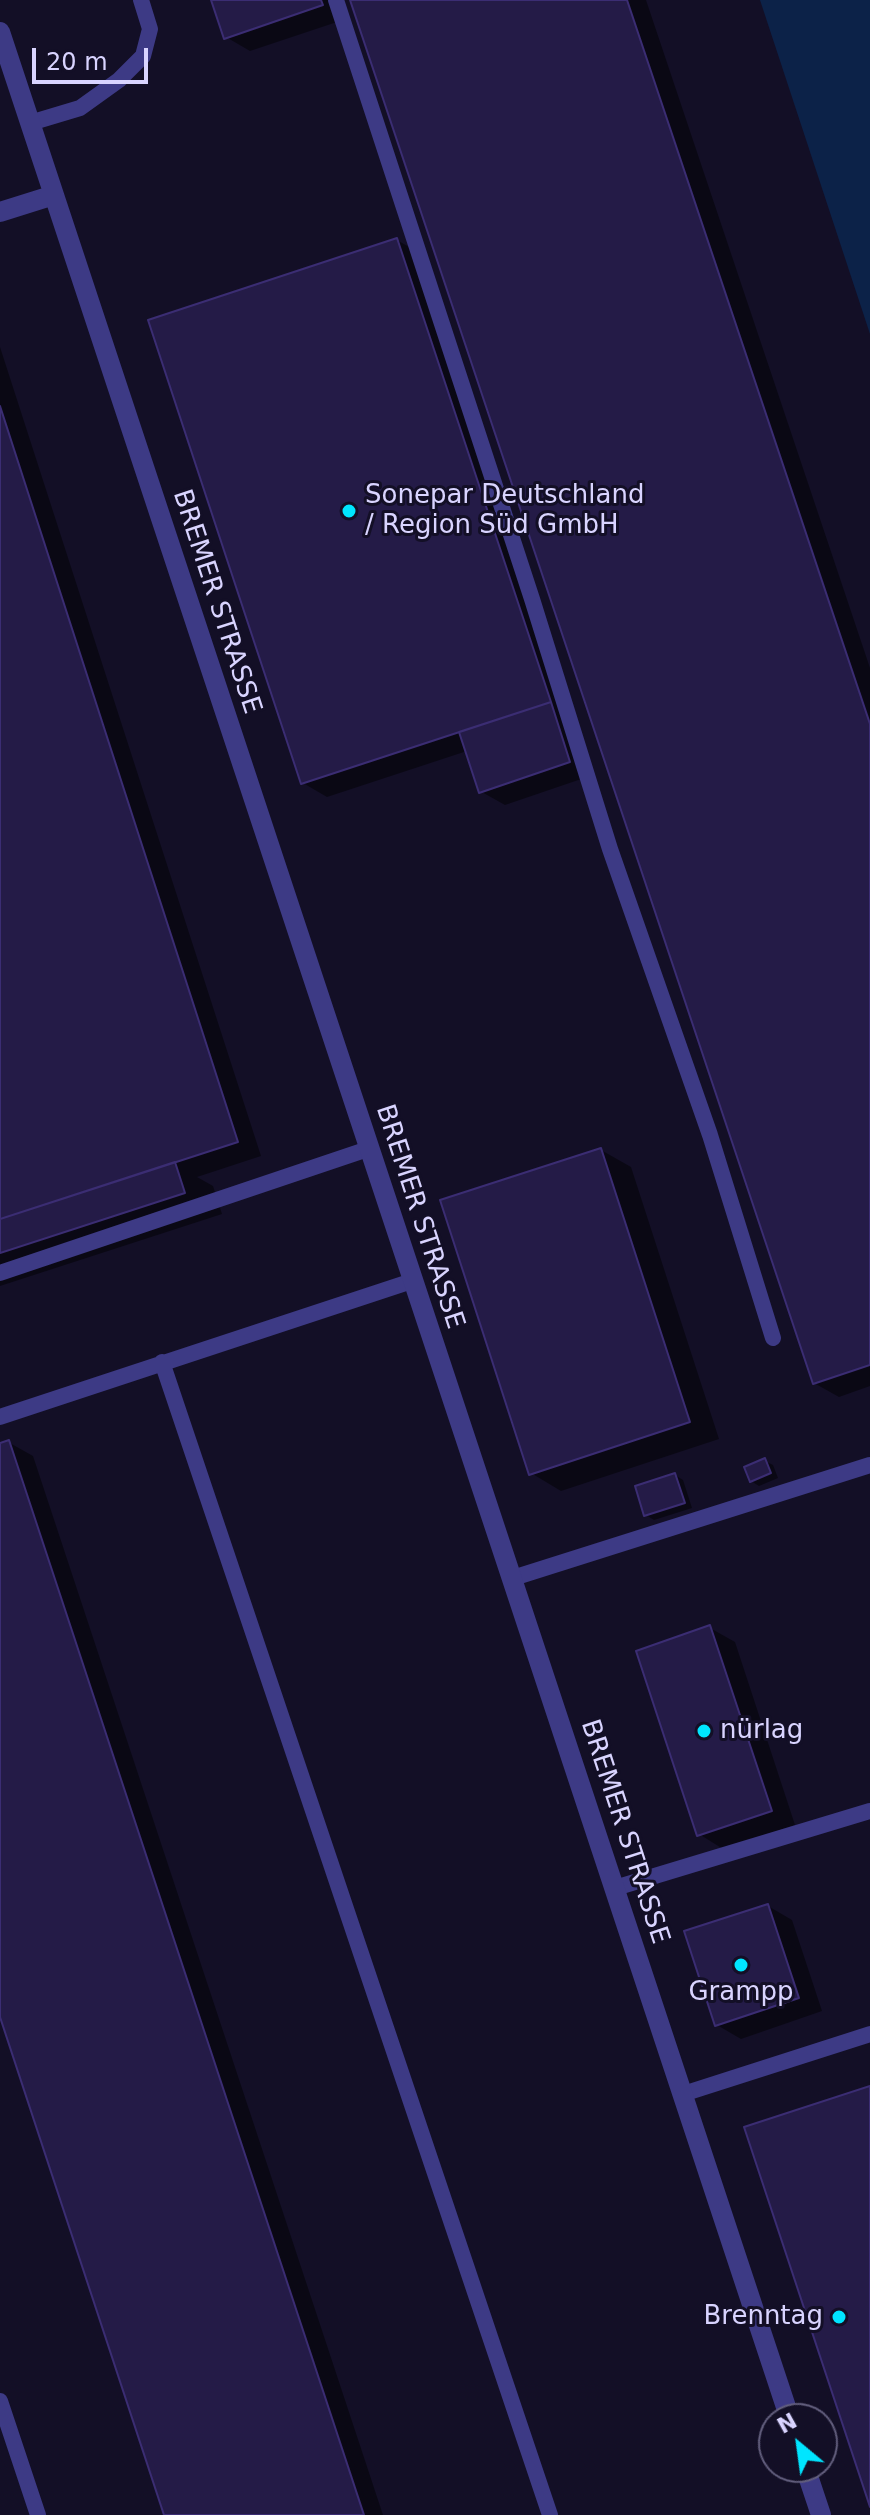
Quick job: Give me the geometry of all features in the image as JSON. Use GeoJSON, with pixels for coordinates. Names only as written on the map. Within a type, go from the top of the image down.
{"type":"FeatureCollection","features":[{"type":"Feature","properties":{"kind":"street","name":"BREMER STRASSE"},"geometry":{"type":"LineString","coordinates":[[0,32],[785,2403]]}},
{"type":"Feature","properties":{"kind":"street"},"geometry":{"type":"LineString","coordinates":[[0,212],[54,195]]}},
{"type":"Feature","properties":{"kind":"street"},"geometry":{"type":"LineString","coordinates":[[810,2483],[821,2515]]}},
{"type":"Feature","properties":{"kind":"lane"},"geometry":{"type":"LineString","coordinates":[[30,123],[80,108],[119,80],[143,56],[150,29],[141,0]]}},
{"type":"Feature","properties":{"kind":"lane"},"geometry":{"type":"LineString","coordinates":[[336,0],[527,584],[610,849],[710,1135],[773,1338]]}},
{"type":"Feature","properties":{"kind":"lane"},"geometry":{"type":"LineString","coordinates":[[0,1273],[368,1149]]}},
{"type":"Feature","properties":{"kind":"lane"},"geometry":{"type":"LineString","coordinates":[[0,1417],[412,1281]]}},
{"type":"Feature","properties":{"kind":"lane"},"geometry":{"type":"LineString","coordinates":[[162,1362],[550,2515]]}},
{"type":"Feature","properties":{"kind":"lane"},"geometry":{"type":"LineString","coordinates":[[513,1578],[870,1465]]}},
{"type":"Feature","properties":{"kind":"lane"},"geometry":{"type":"LineString","coordinates":[[615,1888],[870,1811]]}},
{"type":"Feature","properties":{"kind":"lane"},"geometry":{"type":"LineString","coordinates":[[683,2094],[870,2034]]}},
{"type":"Feature","properties":{"kind":"lane"},"geometry":{"type":"LineString","coordinates":[[0,2401],[38,2515]]}},
{"type":"Feature","properties":{"kind":"water"},"geometry":{"type":"Polygon","coordinates":[[[760,0],[870,0],[870,334],[760,0]]]}},
{"type":"Feature","properties":{"kind":"building"},"geometry":{"type":"Polygon","coordinates":[[[211,0],[321,0],[323,5],[224,39],[211,0]]]}},
{"type":"Feature","properties":{"kind":"building"},"geometry":{"type":"Polygon","coordinates":[[[350,0],[627,0],[870,724],[870,1365],[813,1384],[350,0]]]}},
{"type":"Feature","properties":{"kind":"building","name":"Sonepar Deutschland / Region Süd GmbH"},"geometry":{"type":"Polygon","coordinates":[[[397,238],[551,702],[301,784],[148,320],[397,238]]]}},
{"type":"Feature","properties":{"kind":"building"},"geometry":{"type":"Polygon","coordinates":[[[0,406],[238,1142],[0,1219],[0,406]]]}},
{"type":"Feature","properties":{"kind":"building"},"geometry":{"type":"Polygon","coordinates":[[[551,702],[570,762],[479,793],[459,732],[551,702]]]}},
{"type":"Feature","properties":{"kind":"building"},"geometry":{"type":"Polygon","coordinates":[[[601,1148],[690,1422],[529,1475],[440,1200],[601,1148]]]}},
{"type":"Feature","properties":{"kind":"building"},"geometry":{"type":"Polygon","coordinates":[[[175,1162],[185,1193],[0,1253],[0,1219],[175,1162]]]}},
{"type":"Feature","properties":{"kind":"building"},"geometry":{"type":"Polygon","coordinates":[[[9,1440],[364,2515],[164,2515],[0,2017],[0,1443],[9,1440]]]}},
{"type":"Feature","properties":{"kind":"building"},"geometry":{"type":"Polygon","coordinates":[[[765,1458],[771,1473],[750,1482],[744,1467],[765,1458]]]}},
{"type":"Feature","properties":{"kind":"building"},"geometry":{"type":"Polygon","coordinates":[[[675,1473],[685,1503],[644,1516],[635,1486],[675,1473]]]}},
{"type":"Feature","properties":{"kind":"building","name":"nürlag"},"geometry":{"type":"Polygon","coordinates":[[[710,1625],[772,1811],[697,1836],[636,1651],[710,1625]]]}},
{"type":"Feature","properties":{"kind":"building","name":"Grampp"},"geometry":{"type":"Polygon","coordinates":[[[768,1904],[799,1998],[715,2026],[684,1931],[768,1904]]]}},
{"type":"Feature","properties":{"kind":"building","name":"Brenntag"},"geometry":{"type":"Polygon","coordinates":[[[870,2086],[870,2507],[838,2403],[744,2127],[870,2086]]]}},
{"type":"Feature","properties":{"kind":"place","name":"Sonepar Deutschland / Region Süd GmbH"},"geometry":{"type":"Point","coordinates":[349,511]}},
{"type":"Feature","properties":{"kind":"place","name":"nürlag"},"geometry":{"type":"Point","coordinates":[704,1731]}},
{"type":"Feature","properties":{"kind":"place","name":"Grampp"},"geometry":{"type":"Point","coordinates":[741,1965]}},
{"type":"Feature","properties":{"kind":"place","name":"Brenntag"},"geometry":{"type":"Point","coordinates":[839,2317]}}]}
